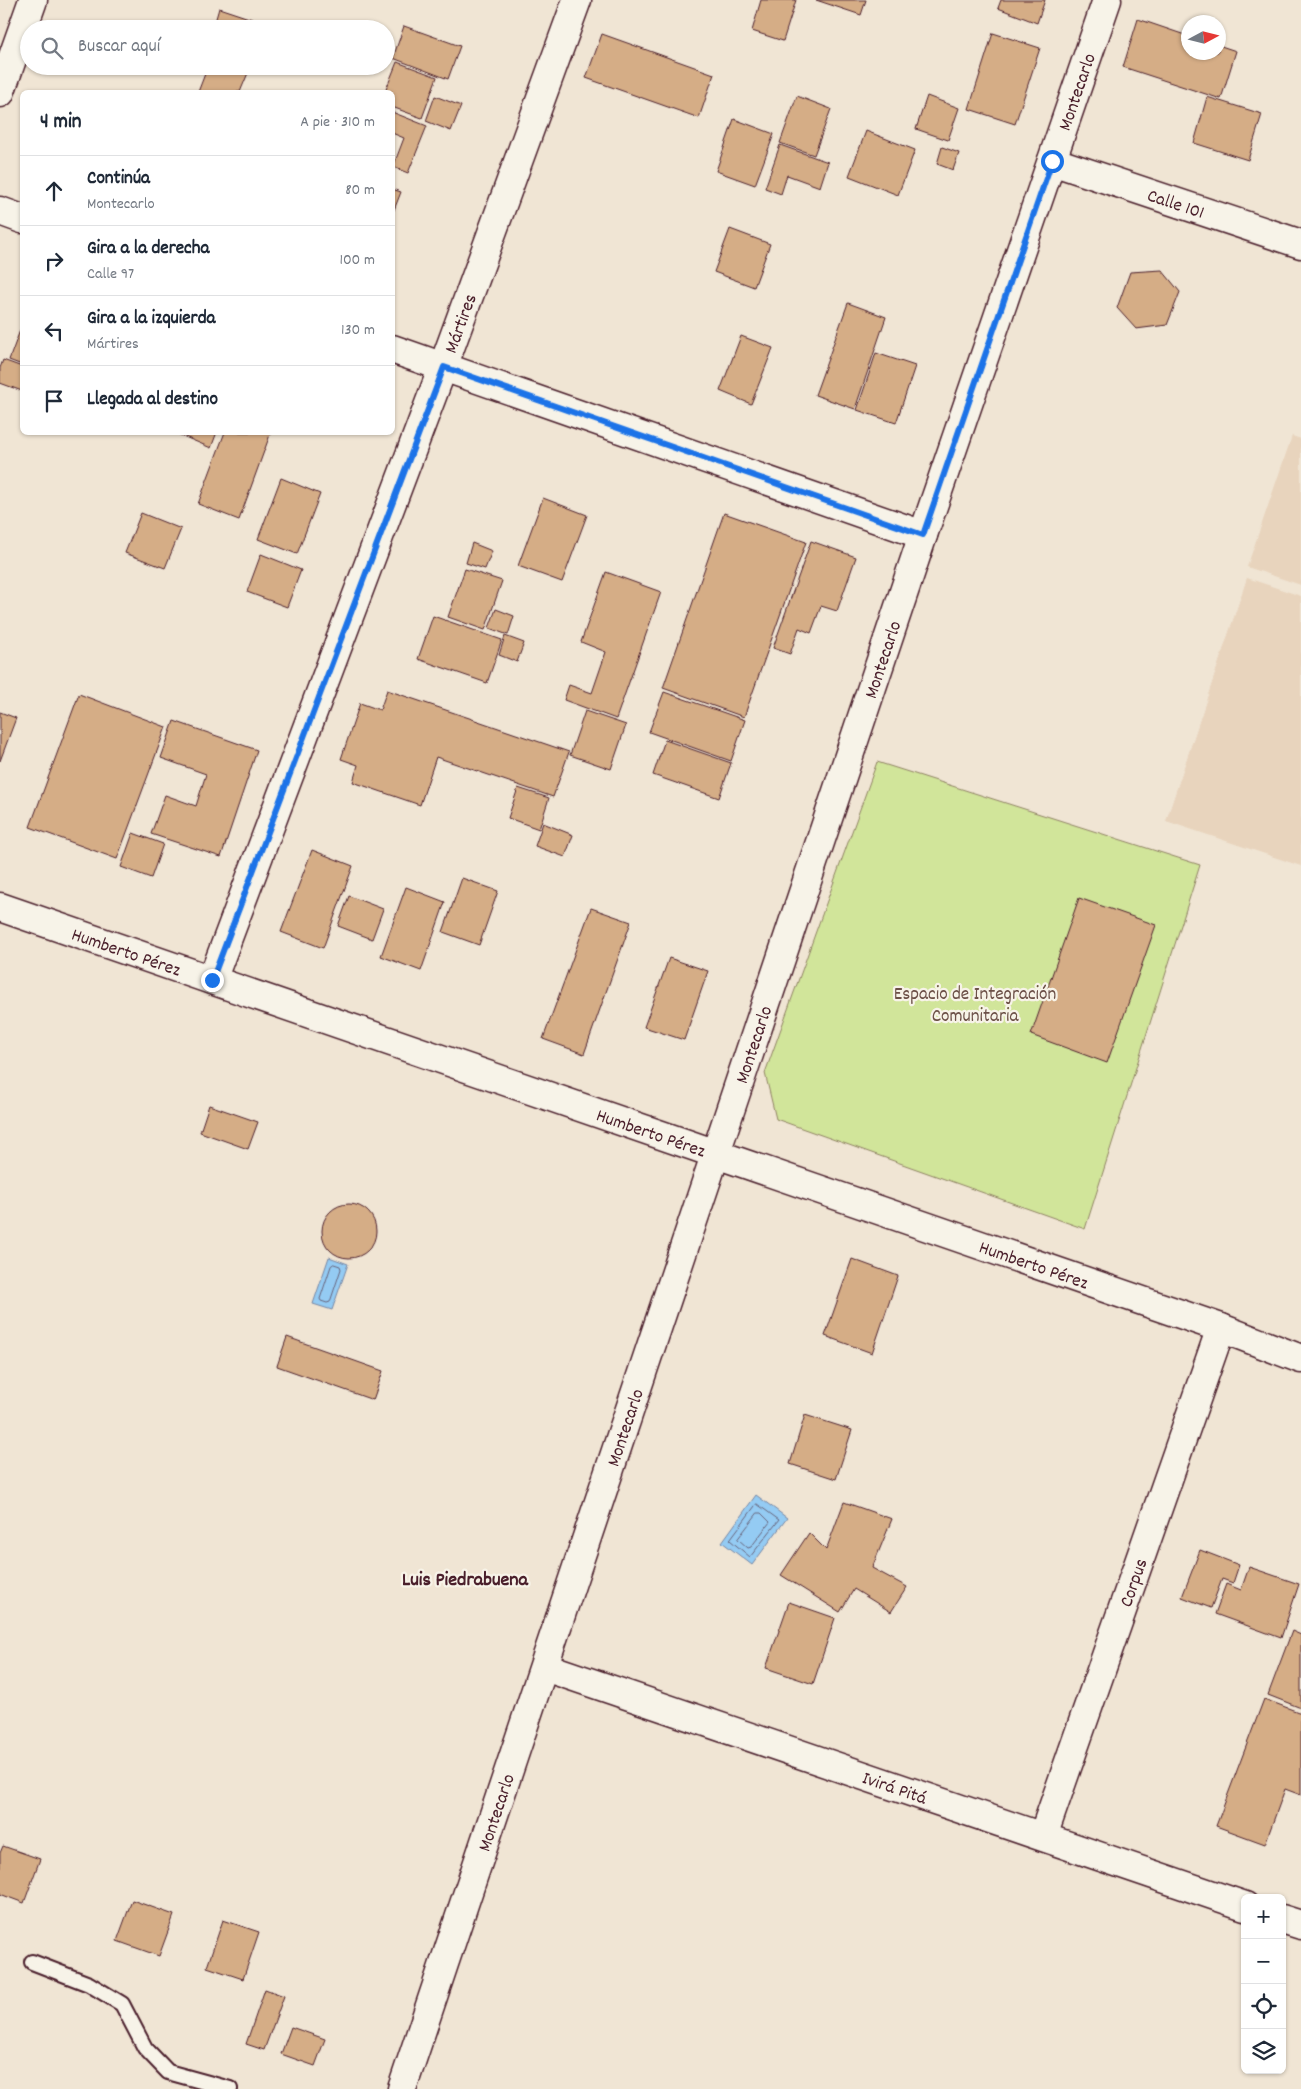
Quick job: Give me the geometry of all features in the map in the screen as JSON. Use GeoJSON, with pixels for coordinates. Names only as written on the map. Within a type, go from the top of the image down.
{"type":"FeatureCollection","features":[{"type":"Feature","properties":{"kind":"street"},"geometry":{"type":"LineString","coordinates":[[26,20],[33,0]]}},
{"type":"Feature","properties":{"kind":"street","name":"Mártires"},"geometry":{"type":"LineString","coordinates":[[212,980],[444,367],[577,0]]}},
{"type":"Feature","properties":{"kind":"street","name":"Montecarlo"},"geometry":{"type":"LineString","coordinates":[[402,2089],[923,535],[1107,0]]}},
{"type":"Feature","properties":{"kind":"street"},"geometry":{"type":"LineString","coordinates":[[0,93],[20,37]]}},
{"type":"Feature","properties":{"kind":"street","name":"Calle 101"},"geometry":{"type":"LineString","coordinates":[[1052,161],[1301,244]]}},
{"type":"Feature","properties":{"kind":"street"},"geometry":{"type":"LineString","coordinates":[[0,211],[20,218]]}},
{"type":"Feature","properties":{"kind":"street"},"geometry":{"type":"LineString","coordinates":[[395,350],[923,535]]}},
{"type":"Feature","properties":{"kind":"street","name":"Humberto Pérez"},"geometry":{"type":"LineString","coordinates":[[0,907],[1221,1328],[1301,1359]]}},
{"type":"Feature","properties":{"kind":"street","name":"Corpus"},"geometry":{"type":"LineString","coordinates":[[1043,1836],[1221,1328]]}},
{"type":"Feature","properties":{"kind":"street","name":"Ivirá Pitá"},"geometry":{"type":"LineString","coordinates":[[545,1667],[1241,1905]]}},
{"type":"Feature","properties":{"kind":"street"},"geometry":{"type":"LineString","coordinates":[[1286,1920],[1301,1925]]}},
{"type":"Feature","properties":{"kind":"lane"},"geometry":{"type":"LineString","coordinates":[[32,1962],[89,1984],[122,2004],[145,2048],[168,2072],[230,2089]]}},
{"type":"Feature","properties":{"kind":"shaded area"},"geometry":{"type":"Polygon","coordinates":[[[1292,436],[1301,439],[1301,585],[1247,567],[1292,436]]]}},
{"type":"Feature","properties":{"kind":"shaded area"},"geometry":{"type":"Polygon","coordinates":[[[1247,578],[1301,596],[1301,866],[1166,821],[1247,578]]]}},
{"type":"Feature","properties":{"kind":"green space","name":"Espacio de Integración Comunitaria"},"geometry":{"type":"Polygon","coordinates":[[[877,762],[1200,865],[1085,1229],[776,1119],[765,1073],[877,762]]]}},
{"type":"Feature","properties":{"kind":"water"},"geometry":{"type":"Polygon","coordinates":[[[329,1257],[348,1264],[332,1310],[313,1304],[329,1257]]]}},
{"type":"Feature","properties":{"kind":"water"},"geometry":{"type":"Polygon","coordinates":[[[756,1495],[787,1518],[752,1565],[722,1542],[756,1495]]]}},
{"type":"Feature","properties":{"kind":"building"},"geometry":{"type":"Polygon","coordinates":[[[761,0],[796,0],[783,41],[752,31],[761,0]]]}},
{"type":"Feature","properties":{"kind":"building"},"geometry":{"type":"Polygon","coordinates":[[[816,0],[866,0],[861,15],[816,0]]]}},
{"type":"Feature","properties":{"kind":"building"},"geometry":{"type":"Polygon","coordinates":[[[1001,0],[1045,0],[1037,23],[998,8],[1001,0]]]}},
{"type":"Feature","properties":{"kind":"building"},"geometry":{"type":"Polygon","coordinates":[[[219,8],[255,20],[216,20],[219,8]]]}},
{"type":"Feature","properties":{"kind":"building"},"geometry":{"type":"Polygon","coordinates":[[[1138,19],[1181,34],[1181,60],[1226,60],[1226,48],[1236,51],[1221,99],[1123,67],[1138,19]]]}},
{"type":"Feature","properties":{"kind":"building"},"geometry":{"type":"Polygon","coordinates":[[[404,26],[460,46],[448,79],[395,59],[395,52],[404,26]]]}},
{"type":"Feature","properties":{"kind":"building"},"geometry":{"type":"Polygon","coordinates":[[[993,33],[1040,48],[1015,124],[969,109],[993,33]]]}},
{"type":"Feature","properties":{"kind":"building"},"geometry":{"type":"Polygon","coordinates":[[[602,34],[714,74],[699,118],[586,78],[602,34]]]}},
{"type":"Feature","properties":{"kind":"building"},"geometry":{"type":"Polygon","coordinates":[[[397,62],[437,77],[422,118],[395,108],[395,90],[386,90],[392,75],[395,75],[397,62]]]}},
{"type":"Feature","properties":{"kind":"building"},"geometry":{"type":"Polygon","coordinates":[[[205,75],[247,75],[241,90],[199,90],[205,75]]]}},
{"type":"Feature","properties":{"kind":"building"},"geometry":{"type":"Polygon","coordinates":[[[435,96],[461,106],[451,131],[426,121],[435,96]]]}},
{"type":"Feature","properties":{"kind":"building"},"geometry":{"type":"Polygon","coordinates":[[[797,96],[831,109],[814,155],[780,143],[797,96]]]}},
{"type":"Feature","properties":{"kind":"building"},"geometry":{"type":"Polygon","coordinates":[[[927,96],[959,108],[948,140],[916,129],[927,96]]]}},
{"type":"Feature","properties":{"kind":"building"},"geometry":{"type":"Polygon","coordinates":[[[1207,97],[1262,114],[1248,160],[1194,143],[1207,97]]]}},
{"type":"Feature","properties":{"kind":"building"},"geometry":{"type":"Polygon","coordinates":[[[395,113],[427,126],[408,173],[395,168],[395,162],[404,138],[395,134],[395,113]]]}},
{"type":"Feature","properties":{"kind":"building"},"geometry":{"type":"Polygon","coordinates":[[[734,119],[774,134],[755,185],[716,171],[734,119]]]}},
{"type":"Feature","properties":{"kind":"building"},"geometry":{"type":"Polygon","coordinates":[[[866,131],[915,150],[898,195],[849,176],[866,131]]]}},
{"type":"Feature","properties":{"kind":"building"},"geometry":{"type":"Polygon","coordinates":[[[780,145],[828,162],[820,187],[787,175],[781,194],[765,188],[780,145]]]}},
{"type":"Feature","properties":{"kind":"building"},"geometry":{"type":"Polygon","coordinates":[[[942,147],[959,153],[953,170],[937,164],[942,147]]]}},
{"type":"Feature","properties":{"kind":"building"},"geometry":{"type":"Polygon","coordinates":[[[395,190],[401,192],[395,207],[395,190]]]}},
{"type":"Feature","properties":{"kind":"building"},"geometry":{"type":"Polygon","coordinates":[[[730,229],[770,244],[754,287],[714,272],[730,229]]]}},
{"type":"Feature","properties":{"kind":"building"},"geometry":{"type":"Polygon","coordinates":[[[1162,270],[1180,292],[1167,325],[1136,329],[1117,308],[1130,272],[1162,270]]]}},
{"type":"Feature","properties":{"kind":"building"},"geometry":{"type":"Polygon","coordinates":[[[848,303],[886,317],[855,409],[815,395],[848,303]]]}},
{"type":"Feature","properties":{"kind":"building"},"geometry":{"type":"Polygon","coordinates":[[[20,330],[20,364],[9,360],[20,330]]]}},
{"type":"Feature","properties":{"kind":"building"},"geometry":{"type":"Polygon","coordinates":[[[741,336],[773,348],[751,404],[720,391],[741,336]]]}},
{"type":"Feature","properties":{"kind":"building"},"geometry":{"type":"Polygon","coordinates":[[[876,353],[915,366],[896,423],[857,410],[876,353]]]}},
{"type":"Feature","properties":{"kind":"building"},"geometry":{"type":"Polygon","coordinates":[[[3,360],[20,366],[20,390],[0,383],[0,368],[3,360]]]}},
{"type":"Feature","properties":{"kind":"building"},"geometry":{"type":"Polygon","coordinates":[[[180,435],[216,435],[211,448],[180,435]]]}},
{"type":"Feature","properties":{"kind":"building"},"geometry":{"type":"Polygon","coordinates":[[[224,435],[270,435],[239,520],[198,504],[224,435]]]}},
{"type":"Feature","properties":{"kind":"building"},"geometry":{"type":"Polygon","coordinates":[[[281,478],[320,494],[297,554],[258,539],[281,478]]]}},
{"type":"Feature","properties":{"kind":"building"},"geometry":{"type":"Polygon","coordinates":[[[543,498],[587,515],[562,582],[518,566],[543,498]]]}},
{"type":"Feature","properties":{"kind":"building"},"geometry":{"type":"Polygon","coordinates":[[[141,513],[181,529],[165,568],[125,553],[141,513]]]}},
{"type":"Feature","properties":{"kind":"building"},"geometry":{"type":"Polygon","coordinates":[[[724,513],[806,542],[744,717],[663,688],[724,513]]]}},
{"type":"Feature","properties":{"kind":"building"},"geometry":{"type":"Polygon","coordinates":[[[811,541],[856,557],[837,611],[821,606],[811,633],[799,628],[790,654],[773,648],[811,541]]]}},
{"type":"Feature","properties":{"kind":"building"},"geometry":{"type":"Polygon","coordinates":[[[472,543],[492,551],[485,569],[466,563],[472,543]]]}},
{"type":"Feature","properties":{"kind":"building"},"geometry":{"type":"Polygon","coordinates":[[[261,554],[301,570],[287,607],[247,592],[261,554]]]}},
{"type":"Feature","properties":{"kind":"building"},"geometry":{"type":"Polygon","coordinates":[[[465,569],[502,581],[485,630],[448,617],[465,569]]]}},
{"type":"Feature","properties":{"kind":"building"},"geometry":{"type":"Polygon","coordinates":[[[606,572],[661,592],[616,719],[564,700],[569,685],[592,693],[606,652],[581,642],[606,572]]]}},
{"type":"Feature","properties":{"kind":"building"},"geometry":{"type":"Polygon","coordinates":[[[496,609],[514,616],[508,635],[489,628],[496,609]]]}},
{"type":"Feature","properties":{"kind":"building"},"geometry":{"type":"Polygon","coordinates":[[[433,616],[502,640],[487,683],[418,659],[433,616]]]}},
{"type":"Feature","properties":{"kind":"building"},"geometry":{"type":"Polygon","coordinates":[[[505,636],[524,643],[517,662],[499,655],[505,636]]]}},
{"type":"Feature","properties":{"kind":"building"},"geometry":{"type":"Polygon","coordinates":[[[387,690],[569,752],[553,797],[436,757],[420,805],[353,782],[358,765],[341,759],[360,703],[380,710],[387,690]]]}},
{"type":"Feature","properties":{"kind":"building"},"geometry":{"type":"Polygon","coordinates":[[[664,692],[745,720],[731,761],[649,732],[664,692]]]}},
{"type":"Feature","properties":{"kind":"building"},"geometry":{"type":"Polygon","coordinates":[[[79,694],[166,727],[117,859],[30,827],[79,694]]]}},
{"type":"Feature","properties":{"kind":"building"},"geometry":{"type":"Polygon","coordinates":[[[585,711],[626,725],[611,769],[570,755],[585,711]]]}},
{"type":"Feature","properties":{"kind":"building"},"geometry":{"type":"Polygon","coordinates":[[[0,712],[16,718],[0,761],[0,712]]]}},
{"type":"Feature","properties":{"kind":"building"},"geometry":{"type":"Polygon","coordinates":[[[174,721],[257,750],[221,857],[151,834],[165,795],[196,806],[206,774],[161,758],[174,721]]]}},
{"type":"Feature","properties":{"kind":"building"},"geometry":{"type":"Polygon","coordinates":[[[665,740],[731,763],[719,798],[653,775],[665,740]]]}},
{"type":"Feature","properties":{"kind":"building"},"geometry":{"type":"Polygon","coordinates":[[[518,788],[549,798],[539,829],[508,818],[518,788]]]}},
{"type":"Feature","properties":{"kind":"building"},"geometry":{"type":"Polygon","coordinates":[[[543,823],[573,835],[565,857],[535,846],[543,823]]]}},
{"type":"Feature","properties":{"kind":"building"},"geometry":{"type":"Polygon","coordinates":[[[133,833],[163,844],[151,878],[121,867],[133,833]]]}},
{"type":"Feature","properties":{"kind":"building"},"geometry":{"type":"Polygon","coordinates":[[[312,850],[353,866],[323,948],[281,932],[312,850]]]}},
{"type":"Feature","properties":{"kind":"building"},"geometry":{"type":"Polygon","coordinates":[[[462,878],[498,891],[479,945],[443,932],[462,878]]]}},
{"type":"Feature","properties":{"kind":"building"},"geometry":{"type":"Polygon","coordinates":[[[406,887],[445,902],[421,971],[381,956],[406,887]]]}},
{"type":"Feature","properties":{"kind":"building"},"geometry":{"type":"Polygon","coordinates":[[[349,896],[383,909],[372,939],[338,926],[349,896]]]}},
{"type":"Feature","properties":{"kind":"building"},"geometry":{"type":"Polygon","coordinates":[[[1079,898],[1156,925],[1107,1063],[1031,1035],[1079,898]]]}},
{"type":"Feature","properties":{"kind":"building"},"geometry":{"type":"Polygon","coordinates":[[[591,908],[631,922],[584,1054],[543,1039],[591,908]]]}},
{"type":"Feature","properties":{"kind":"building"},"geometry":{"type":"Polygon","coordinates":[[[669,958],[708,971],[684,1040],[644,1027],[669,958]]]}},
{"type":"Feature","properties":{"kind":"building"},"geometry":{"type":"Polygon","coordinates":[[[209,1105],[258,1122],[248,1149],[200,1132],[209,1105]]]}},
{"type":"Feature","properties":{"kind":"building"},"geometry":{"type":"Polygon","coordinates":[[[349,1204],[359,1206],[368,1212],[374,1221],[376,1231],[374,1241],[368,1250],[359,1256],[349,1258],[339,1256],[330,1250],[324,1241],[322,1231],[324,1221],[330,1212],[339,1206],[349,1204]]]}},
{"type":"Feature","properties":{"kind":"building"},"geometry":{"type":"Polygon","coordinates":[[[852,1259],[898,1276],[872,1353],[825,1336],[852,1259]]]}},
{"type":"Feature","properties":{"kind":"building"},"geometry":{"type":"Polygon","coordinates":[[[287,1337],[383,1371],[373,1400],[277,1366],[287,1337]]]}},
{"type":"Feature","properties":{"kind":"building"},"geometry":{"type":"Polygon","coordinates":[[[805,1415],[852,1430],[836,1479],[790,1464],[805,1415]]]}},
{"type":"Feature","properties":{"kind":"building"},"geometry":{"type":"Polygon","coordinates":[[[844,1502],[892,1519],[872,1568],[907,1587],[891,1612],[854,1589],[840,1612],[781,1575],[809,1533],[826,1550],[844,1502]]]}},
{"type":"Feature","properties":{"kind":"building"},"geometry":{"type":"Polygon","coordinates":[[[1200,1550],[1239,1565],[1233,1583],[1222,1579],[1211,1608],[1182,1597],[1200,1550]]]}},
{"type":"Feature","properties":{"kind":"building"},"geometry":{"type":"Polygon","coordinates":[[[1249,1567],[1299,1584],[1281,1638],[1215,1614],[1226,1584],[1241,1590],[1249,1567]]]}},
{"type":"Feature","properties":{"kind":"building"},"geometry":{"type":"Polygon","coordinates":[[[789,1602],[835,1618],[813,1684],[766,1668],[789,1602]]]}},
{"type":"Feature","properties":{"kind":"building"},"geometry":{"type":"Polygon","coordinates":[[[1292,1631],[1301,1635],[1301,1708],[1268,1695],[1292,1631]]]}},
{"type":"Feature","properties":{"kind":"building"},"geometry":{"type":"Polygon","coordinates":[[[1264,1699],[1301,1713],[1301,1795],[1285,1789],[1265,1844],[1216,1826],[1264,1699]]]}},
{"type":"Feature","properties":{"kind":"building"},"geometry":{"type":"Polygon","coordinates":[[[3,1846],[40,1859],[24,1903],[0,1894],[0,1853],[3,1846]]]}},
{"type":"Feature","properties":{"kind":"building"},"geometry":{"type":"Polygon","coordinates":[[[132,1900],[174,1915],[159,1956],[117,1941],[132,1900]]]}},
{"type":"Feature","properties":{"kind":"building"},"geometry":{"type":"Polygon","coordinates":[[[223,1920],[259,1932],[243,1979],[207,1967],[223,1920]]]}},
{"type":"Feature","properties":{"kind":"building"},"geometry":{"type":"Polygon","coordinates":[[[265,1989],[284,1996],[264,2050],[246,2044],[265,1989]]]}},
{"type":"Feature","properties":{"kind":"building"},"geometry":{"type":"Polygon","coordinates":[[[291,2027],[325,2039],[315,2066],[281,2054],[291,2027]]]}},
{"type":"Feature","properties":{"kind":"district","name":"Luis Piedrabuena"},"geometry":{"type":"Point","coordinates":[465,1578]}},
{"type":"Feature","properties":{"kind":"route"},"geometry":{"type":"LineString","coordinates":[[212,980],[444,367],[923,535],[1052,161]]}}]}
